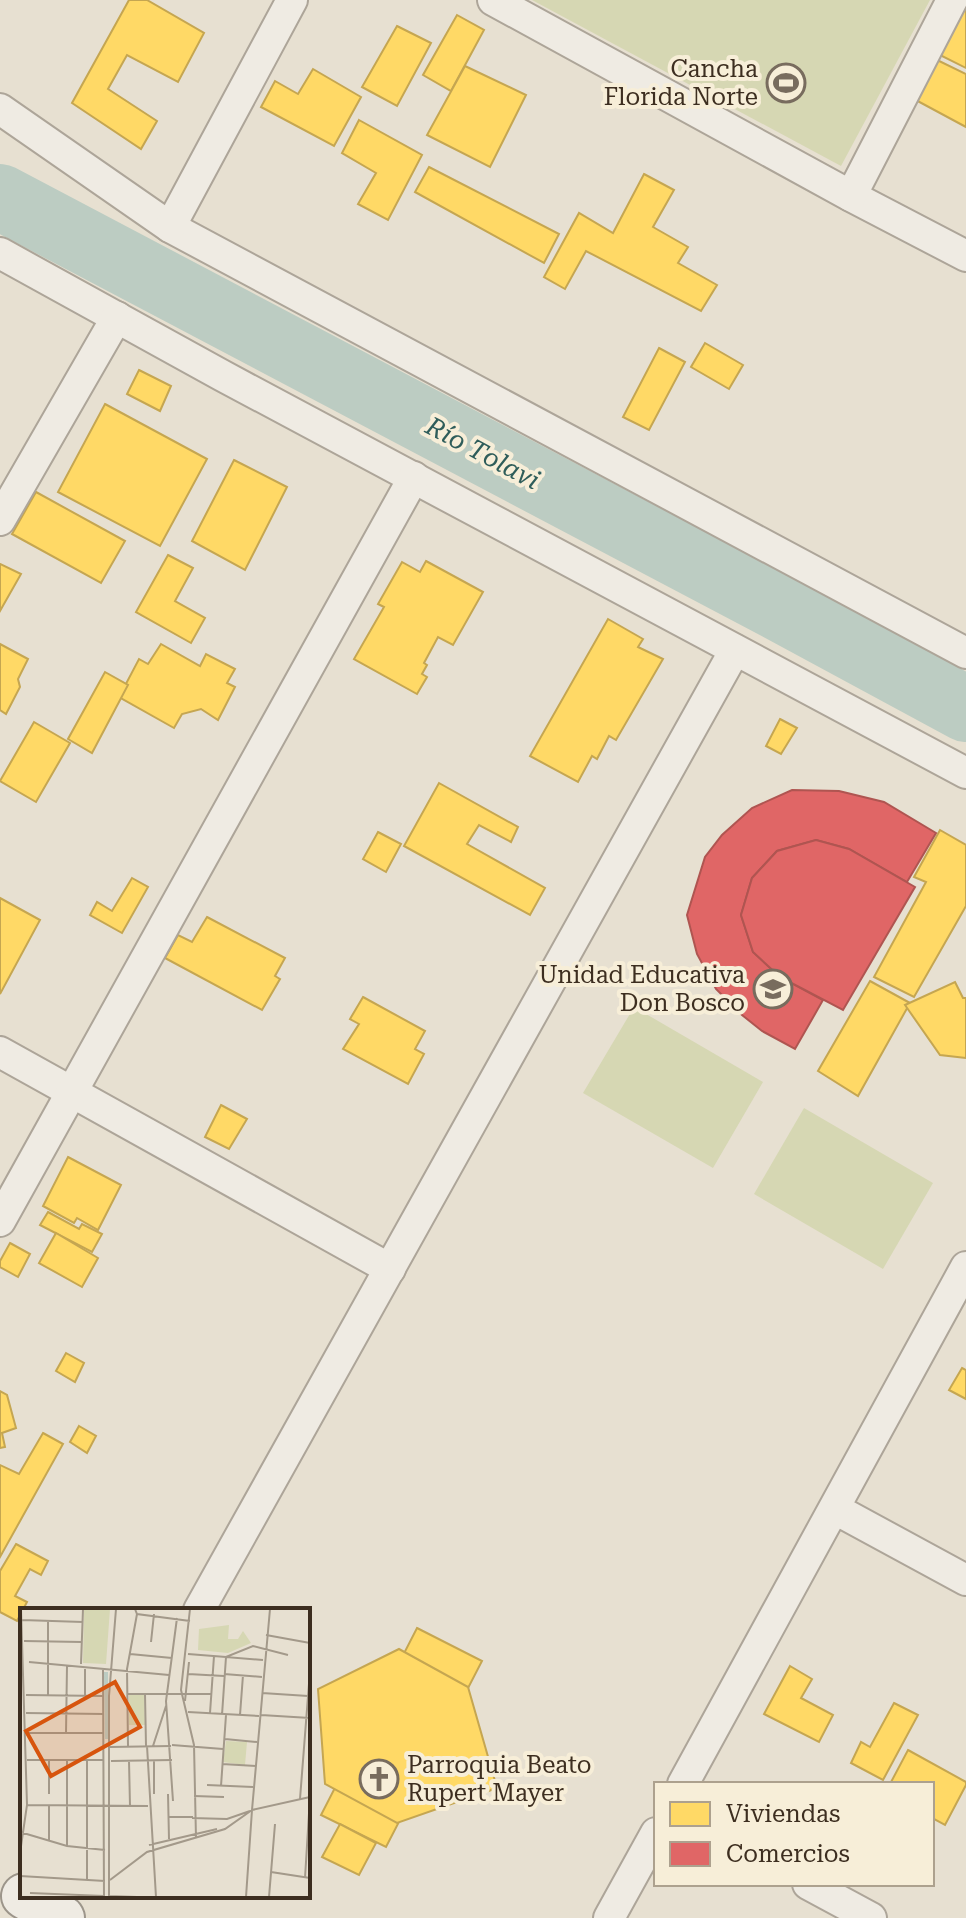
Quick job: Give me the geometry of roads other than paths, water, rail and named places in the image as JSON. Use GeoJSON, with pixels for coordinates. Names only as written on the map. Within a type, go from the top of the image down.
{"type":"FeatureCollection","features":[{"type":"Feature","properties":{"kind":"street"},"geometry":{"type":"LineString","coordinates":[[170,227],[292,0]]}},
{"type":"Feature","properties":{"kind":"street"},"geometry":{"type":"LineString","coordinates":[[493,0],[966,256]]}},
{"type":"Feature","properties":{"kind":"street"},"geometry":{"type":"LineString","coordinates":[[851,196],[952,0]]}},
{"type":"Feature","properties":{"kind":"street"},"geometry":{"type":"LineString","coordinates":[[0,109],[170,227],[966,653]]}},
{"type":"Feature","properties":{"kind":"street"},"geometry":{"type":"LineString","coordinates":[[0,253],[223,376],[966,773]]}},
{"type":"Feature","properties":{"kind":"street"},"geometry":{"type":"LineString","coordinates":[[0,520],[117,317]]}},
{"type":"Feature","properties":{"kind":"street"},"geometry":{"type":"LineString","coordinates":[[0,1221],[414,477]]}},
{"type":"Feature","properties":{"kind":"street"},"geometry":{"type":"LineString","coordinates":[[200,1608],[735,650]]}},
{"type":"Feature","properties":{"kind":"street"},"geometry":{"type":"LineString","coordinates":[[0,1052],[390,1269]]}},
{"type":"Feature","properties":{"kind":"street"},"geometry":{"type":"LineString","coordinates":[[684,1782],[966,1267]]}},
{"type":"Feature","properties":{"kind":"street"},"geometry":{"type":"LineString","coordinates":[[835,1509],[966,1580]]}},
{"type":"Feature","properties":{"kind":"street"},"geometry":{"type":"LineString","coordinates":[[609,1918],[654,1837]]}},
{"type":"Feature","properties":{"kind":"street"},"geometry":{"type":"LineString","coordinates":[[812,1886],[871,1918]]}},
{"type":"Feature","properties":{"kind":"waterway","name":"Río Tolavi"},"geometry":{"type":"LineString","coordinates":[[0,197],[966,709]]}},
{"type":"Feature","properties":{"kind":"place","name":"Cancha Florida Norte"},"geometry":{"type":"Point","coordinates":[786,83]}},
{"type":"Feature","properties":{"kind":"place","name":"Unidad Educativa Don Bosco"},"geometry":{"type":"Point","coordinates":[773,989]}},
{"type":"Feature","properties":{"kind":"place","name":"Parroquia Beato Rupert Mayer"},"geometry":{"type":"Point","coordinates":[379,1779]}}]}
